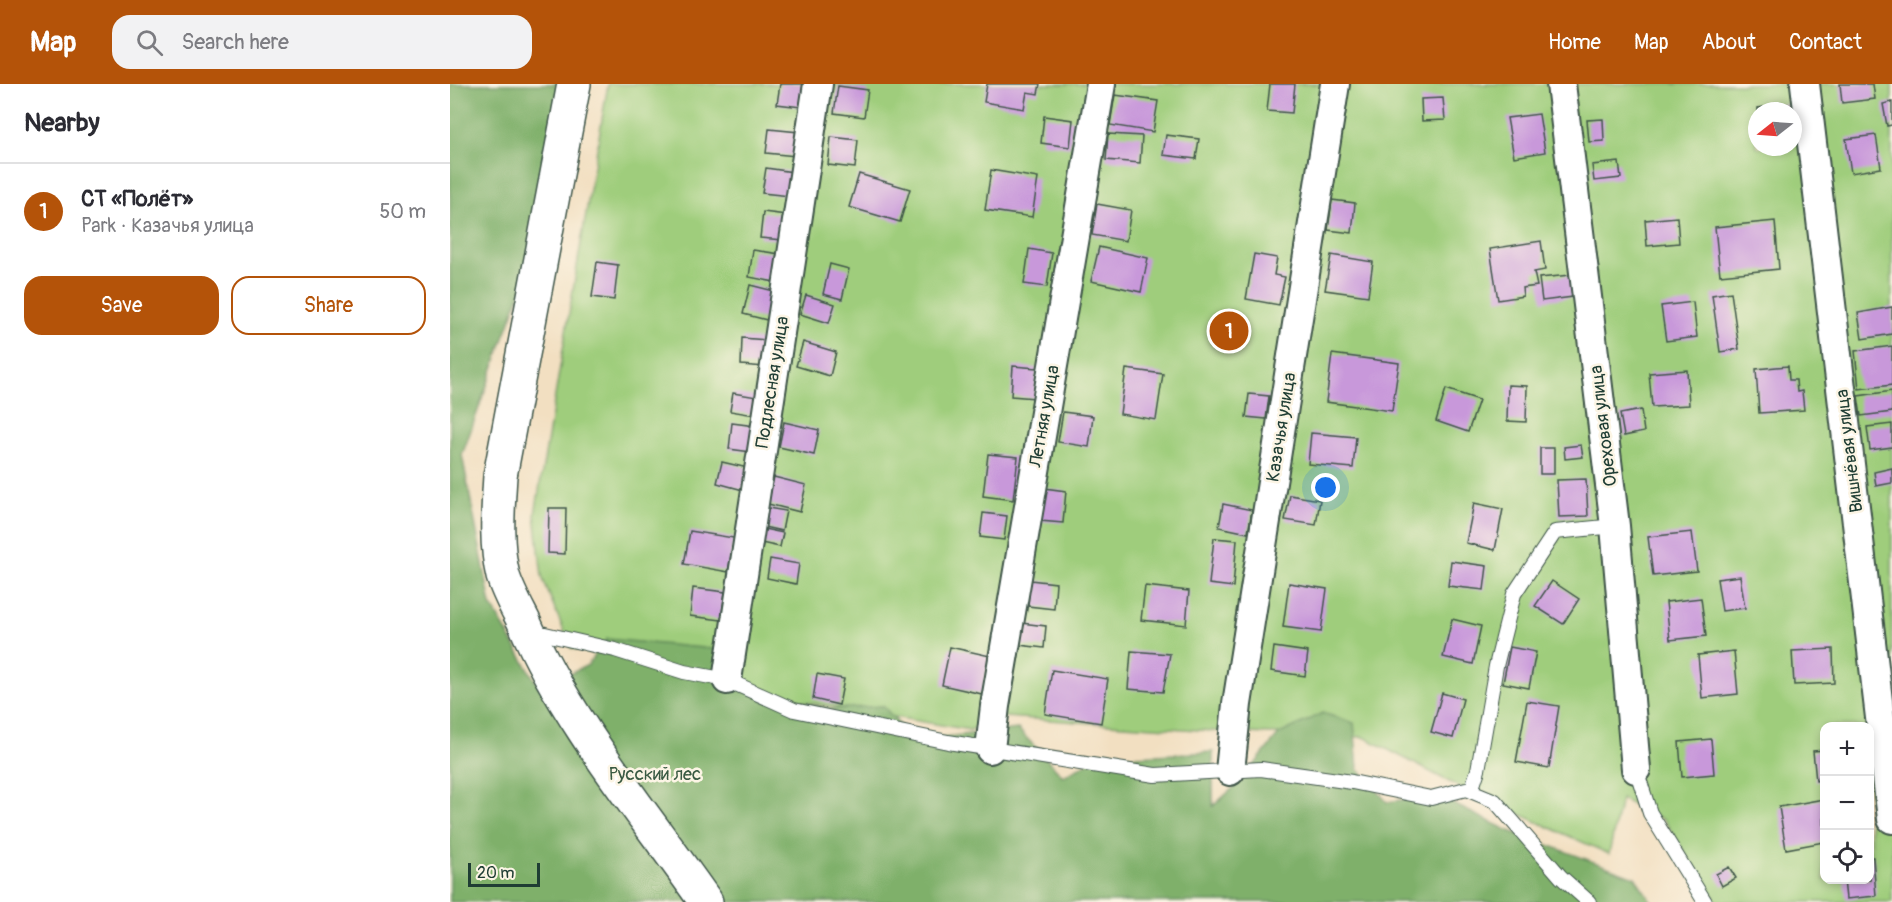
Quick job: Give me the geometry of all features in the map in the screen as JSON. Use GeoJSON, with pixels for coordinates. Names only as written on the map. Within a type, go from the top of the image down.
{"type":"FeatureCollection","features":[{"type":"Feature","properties":{"kind":"main road"},"geometry":{"type":"LineString","coordinates":[[574,84],[500,476],[496,528],[504,577],[537,653],[600,753],[706,902]]}},
{"type":"Feature","properties":{"kind":"street","name":"Подлесная улица"},"geometry":{"type":"LineString","coordinates":[[726,680],[818,84]]}},
{"type":"Feature","properties":{"kind":"street","name":"Летняя улица"},"geometry":{"type":"LineString","coordinates":[[990,749],[999,683],[1101,84]]}},
{"type":"Feature","properties":{"kind":"street","name":"Казачья улица"},"geometry":{"type":"LineString","coordinates":[[1230,771],[1238,704],[1335,84]]}},
{"type":"Feature","properties":{"kind":"street","name":"Ореховая улица"},"geometry":{"type":"LineString","coordinates":[[1561,84],[1615,526],[1636,769]]}},
{"type":"Feature","properties":{"kind":"street","name":"Вишнёвая улица"},"geometry":{"type":"LineString","coordinates":[[1805,84],[1892,819]]}},
{"type":"Feature","properties":{"kind":"lane"},"geometry":{"type":"LineString","coordinates":[[1472,791],[1478,770],[1496,666],[1514,594],[1555,532],[1615,526]]}},
{"type":"Feature","properties":{"kind":"lane"},"geometry":{"type":"LineString","coordinates":[[527,629],[615,650],[684,672],[726,680],[794,710],[948,742],[1155,775],[1261,769],[1352,782],[1431,798],[1466,789],[1495,801],[1561,877],[1589,902]]}},
{"type":"Feature","properties":{"kind":"lane"},"geometry":{"type":"LineString","coordinates":[[1636,769],[1650,813],[1705,902]]}},
{"type":"Feature","properties":{"kind":"green space","name":"Русский лес"},"geometry":{"type":"Polygon","coordinates":[[[450,84],[559,84],[523,285],[462,455],[491,605],[540,689],[588,665],[607,639],[714,649],[759,694],[831,709],[883,706],[913,740],[1018,729],[1063,776],[1096,758],[1213,752],[1213,806],[1243,779],[1279,734],[1323,713],[1354,723],[1358,769],[1387,802],[1435,795],[1507,830],[1635,877],[1652,902],[450,902],[450,84]]]}},
{"type":"Feature","properties":{"kind":"green space"},"geometry":{"type":"Polygon","coordinates":[[[608,84],[1892,84],[1892,902],[1717,902],[1664,820],[1621,799],[1609,854],[1459,787],[1364,737],[1243,733],[1004,717],[970,730],[730,689],[571,648],[542,577],[535,514],[608,84]]]}},
{"type":"Feature","properties":{"kind":"building"},"geometry":{"type":"Polygon","coordinates":[[[780,84],[805,84],[801,107],[777,104],[780,84]]]}},
{"type":"Feature","properties":{"kind":"building"},"geometry":{"type":"Polygon","coordinates":[[[987,84],[1040,84],[1038,94],[1027,92],[1024,109],[984,102],[987,84]]]}},
{"type":"Feature","properties":{"kind":"building"},"geometry":{"type":"Polygon","coordinates":[[[1270,84],[1295,84],[1292,113],[1267,111],[1270,84]]]}},
{"type":"Feature","properties":{"kind":"building"},"geometry":{"type":"Polygon","coordinates":[[[1840,84],[1873,84],[1875,99],[1842,103],[1840,84]]]}},
{"type":"Feature","properties":{"kind":"building"},"geometry":{"type":"Polygon","coordinates":[[[838,86],[868,90],[864,117],[834,113],[838,86]]]}},
{"type":"Feature","properties":{"kind":"building"},"geometry":{"type":"Polygon","coordinates":[[[1115,95],[1158,101],[1153,132],[1110,125],[1115,95]]]}},
{"type":"Feature","properties":{"kind":"building"},"geometry":{"type":"Polygon","coordinates":[[[1443,98],[1445,120],[1422,121],[1421,99],[1443,98]]]}},
{"type":"Feature","properties":{"kind":"building"},"geometry":{"type":"Polygon","coordinates":[[[1892,102],[1892,125],[1887,126],[1883,104],[1892,102]]]}},
{"type":"Feature","properties":{"kind":"building"},"geometry":{"type":"Polygon","coordinates":[[[1539,114],[1545,152],[1514,157],[1507,118],[1539,114]]]}},
{"type":"Feature","properties":{"kind":"building"},"geometry":{"type":"Polygon","coordinates":[[[1044,116],[1073,120],[1070,147],[1041,143],[1044,116]]]}},
{"type":"Feature","properties":{"kind":"building"},"geometry":{"type":"Polygon","coordinates":[[[1603,119],[1604,141],[1589,142],[1587,120],[1603,119]]]}},
{"type":"Feature","properties":{"kind":"building"},"geometry":{"type":"Polygon","coordinates":[[[769,129],[799,132],[796,156],[766,153],[769,129]]]}},
{"type":"Feature","properties":{"kind":"building"},"geometry":{"type":"Polygon","coordinates":[[[1108,134],[1142,136],[1140,163],[1106,160],[1108,134]]]}},
{"type":"Feature","properties":{"kind":"building"},"geometry":{"type":"Polygon","coordinates":[[[1166,135],[1199,139],[1196,159],[1163,155],[1166,135]]]}},
{"type":"Feature","properties":{"kind":"building"},"geometry":{"type":"Polygon","coordinates":[[[1876,135],[1881,168],[1851,173],[1846,139],[1876,135]]]}},
{"type":"Feature","properties":{"kind":"building"},"geometry":{"type":"Polygon","coordinates":[[[831,137],[858,140],[855,168],[828,165],[831,137]]]}},
{"type":"Feature","properties":{"kind":"building"},"geometry":{"type":"Polygon","coordinates":[[[1619,162],[1621,178],[1594,181],[1592,165],[1619,162]]]}},
{"type":"Feature","properties":{"kind":"building"},"geometry":{"type":"Polygon","coordinates":[[[766,168],[793,172],[790,196],[762,193],[766,168]]]}},
{"type":"Feature","properties":{"kind":"building"},"geometry":{"type":"Polygon","coordinates":[[[991,170],[1038,178],[1032,217],[985,210],[991,170]]]}},
{"type":"Feature","properties":{"kind":"building"},"geometry":{"type":"Polygon","coordinates":[[[859,174],[910,189],[900,222],[849,207],[859,174]]]}},
{"type":"Feature","properties":{"kind":"building"},"geometry":{"type":"Polygon","coordinates":[[[1332,200],[1355,203],[1352,233],[1328,230],[1332,200]]]}},
{"type":"Feature","properties":{"kind":"building"},"geometry":{"type":"Polygon","coordinates":[[[1097,204],[1131,210],[1126,241],[1092,235],[1097,204]]]}},
{"type":"Feature","properties":{"kind":"building"},"geometry":{"type":"Polygon","coordinates":[[[763,212],[786,215],[783,240],[760,238],[763,212]]]}},
{"type":"Feature","properties":{"kind":"building"},"geometry":{"type":"Polygon","coordinates":[[[1677,217],[1679,243],[1647,246],[1645,220],[1677,217]]]}},
{"type":"Feature","properties":{"kind":"building"},"geometry":{"type":"Polygon","coordinates":[[[1775,221],[1779,269],[1720,275],[1715,227],[1775,221]]]}},
{"type":"Feature","properties":{"kind":"building"},"geometry":{"type":"Polygon","coordinates":[[[1541,241],[1545,270],[1534,272],[1537,286],[1522,288],[1523,296],[1498,300],[1490,249],[1541,241]]]}},
{"type":"Feature","properties":{"kind":"building"},"geometry":{"type":"Polygon","coordinates":[[[1099,247],[1148,258],[1141,292],[1091,281],[1099,247]]]}},
{"type":"Feature","properties":{"kind":"building"},"geometry":{"type":"Polygon","coordinates":[[[1029,249],[1052,253],[1047,287],[1024,284],[1029,249]]]}},
{"type":"Feature","properties":{"kind":"building"},"geometry":{"type":"Polygon","coordinates":[[[753,250],[780,254],[775,282],[749,277],[753,250]]]}},
{"type":"Feature","properties":{"kind":"building"},"geometry":{"type":"Polygon","coordinates":[[[1254,254],[1277,258],[1274,275],[1285,277],[1279,305],[1246,299],[1254,254]]]}},
{"type":"Feature","properties":{"kind":"building"},"geometry":{"type":"Polygon","coordinates":[[[1331,255],[1373,262],[1368,296],[1325,290],[1331,255]]]}},
{"type":"Feature","properties":{"kind":"building"},"geometry":{"type":"Polygon","coordinates":[[[597,262],[618,265],[614,300],[592,297],[597,262]]]}},
{"type":"Feature","properties":{"kind":"building"},"geometry":{"type":"Polygon","coordinates":[[[830,264],[849,269],[842,299],[823,294],[830,264]]]}},
{"type":"Feature","properties":{"kind":"building"},"geometry":{"type":"Polygon","coordinates":[[[1571,275],[1573,297],[1542,301],[1539,278],[1571,275]]]}},
{"type":"Feature","properties":{"kind":"building"},"geometry":{"type":"Polygon","coordinates":[[[750,285],[774,291],[767,320],[743,314],[750,285]]]}},
{"type":"Feature","properties":{"kind":"building"},"geometry":{"type":"Polygon","coordinates":[[[1731,292],[1739,349],[1720,352],[1712,295],[1731,292]]]}},
{"type":"Feature","properties":{"kind":"building"},"geometry":{"type":"Polygon","coordinates":[[[806,295],[835,304],[829,323],[800,314],[806,295]]]}},
{"type":"Feature","properties":{"kind":"building"},"geometry":{"type":"Polygon","coordinates":[[[1693,302],[1697,337],[1666,341],[1661,306],[1693,302]]]}},
{"type":"Feature","properties":{"kind":"building"},"geometry":{"type":"Polygon","coordinates":[[[1892,307],[1892,334],[1862,339],[1858,313],[1892,307]]]}},
{"type":"Feature","properties":{"kind":"building"},"geometry":{"type":"Polygon","coordinates":[[[742,338],[767,340],[765,367],[741,365],[742,338]]]}},
{"type":"Feature","properties":{"kind":"building"},"geometry":{"type":"Polygon","coordinates":[[[803,342],[836,352],[830,376],[796,366],[803,342]]]}},
{"type":"Feature","properties":{"kind":"building"},"geometry":{"type":"Polygon","coordinates":[[[1892,346],[1892,385],[1859,389],[1855,351],[1892,346]]]}},
{"type":"Feature","properties":{"kind":"building"},"geometry":{"type":"Polygon","coordinates":[[[1332,354],[1399,363],[1392,411],[1326,402],[1332,354]]]}},
{"type":"Feature","properties":{"kind":"building"},"geometry":{"type":"Polygon","coordinates":[[[1013,366],[1037,368],[1035,398],[1011,396],[1013,366]]]}},
{"type":"Feature","properties":{"kind":"building"},"geometry":{"type":"Polygon","coordinates":[[[1788,366],[1789,380],[1796,380],[1797,392],[1802,391],[1804,410],[1759,413],[1756,369],[1788,366]]]}},
{"type":"Feature","properties":{"kind":"building"},"geometry":{"type":"Polygon","coordinates":[[[1126,369],[1163,374],[1156,420],[1120,414],[1126,369]]]}},
{"type":"Feature","properties":{"kind":"building"},"geometry":{"type":"Polygon","coordinates":[[[1687,370],[1689,405],[1652,407],[1649,373],[1687,370]]]}},
{"type":"Feature","properties":{"kind":"building"},"geometry":{"type":"Polygon","coordinates":[[[1508,385],[1527,386],[1526,422],[1507,421],[1508,385]]]}},
{"type":"Feature","properties":{"kind":"building"},"geometry":{"type":"Polygon","coordinates":[[[1446,389],[1479,400],[1468,432],[1436,421],[1446,389]]]}},
{"type":"Feature","properties":{"kind":"building"},"geometry":{"type":"Polygon","coordinates":[[[1892,391],[1892,412],[1861,416],[1858,396],[1892,391]]]}},
{"type":"Feature","properties":{"kind":"building"},"geometry":{"type":"Polygon","coordinates":[[[733,393],[757,397],[754,415],[730,411],[733,393]]]}},
{"type":"Feature","properties":{"kind":"building"},"geometry":{"type":"Polygon","coordinates":[[[1249,394],[1269,396],[1266,419],[1246,417],[1249,394]]]}},
{"type":"Feature","properties":{"kind":"building"},"geometry":{"type":"Polygon","coordinates":[[[1641,410],[1644,432],[1624,436],[1620,414],[1641,410]]]}},
{"type":"Feature","properties":{"kind":"building"},"geometry":{"type":"Polygon","coordinates":[[[1063,412],[1093,416],[1089,447],[1058,442],[1063,412]]]}},
{"type":"Feature","properties":{"kind":"building"},"geometry":{"type":"Polygon","coordinates":[[[784,422],[819,430],[814,455],[779,447],[784,422]]]}},
{"type":"Feature","properties":{"kind":"building"},"geometry":{"type":"Polygon","coordinates":[[[732,423],[755,426],[751,452],[729,449],[732,423]]]}},
{"type":"Feature","properties":{"kind":"building"},"geometry":{"type":"Polygon","coordinates":[[[1892,424],[1892,447],[1870,450],[1867,427],[1892,424]]]}},
{"type":"Feature","properties":{"kind":"building"},"geometry":{"type":"Polygon","coordinates":[[[1311,433],[1356,437],[1353,468],[1308,464],[1311,433]]]}},
{"type":"Feature","properties":{"kind":"building"},"geometry":{"type":"Polygon","coordinates":[[[1581,445],[1583,457],[1565,459],[1564,447],[1581,445]]]}},
{"type":"Feature","properties":{"kind":"building"},"geometry":{"type":"Polygon","coordinates":[[[1540,448],[1554,448],[1554,474],[1540,474],[1540,448]]]}},
{"type":"Feature","properties":{"kind":"building"},"geometry":{"type":"Polygon","coordinates":[[[988,454],[1018,457],[1013,500],[983,496],[988,454]]]}},
{"type":"Feature","properties":{"kind":"building"},"geometry":{"type":"Polygon","coordinates":[[[722,462],[748,468],[743,490],[717,483],[722,462]]]}},
{"type":"Feature","properties":{"kind":"building"},"geometry":{"type":"Polygon","coordinates":[[[1892,468],[1892,483],[1876,486],[1874,472],[1892,468]]]}},
{"type":"Feature","properties":{"kind":"building"},"geometry":{"type":"Polygon","coordinates":[[[774,477],[806,485],[800,512],[768,504],[774,477]]]}},
{"type":"Feature","properties":{"kind":"building"},"geometry":{"type":"Polygon","coordinates":[[[1586,479],[1588,516],[1559,517],[1557,480],[1586,479]]]}},
{"type":"Feature","properties":{"kind":"building"},"geometry":{"type":"Polygon","coordinates":[[[1044,488],[1066,491],[1063,523],[1040,521],[1044,488]]]}},
{"type":"Feature","properties":{"kind":"building"},"geometry":{"type":"Polygon","coordinates":[[[1290,495],[1320,500],[1316,525],[1285,520],[1290,495]]]}},
{"type":"Feature","properties":{"kind":"building"},"geometry":{"type":"Polygon","coordinates":[[[1474,503],[1503,509],[1495,550],[1466,543],[1474,503]]]}},
{"type":"Feature","properties":{"kind":"building"},"geometry":{"type":"Polygon","coordinates":[[[1223,504],[1252,510],[1248,533],[1219,527],[1223,504]]]}},
{"type":"Feature","properties":{"kind":"building"},"geometry":{"type":"Polygon","coordinates":[[[549,508],[566,508],[565,554],[548,553],[549,508]]]}},
{"type":"Feature","properties":{"kind":"building"},"geometry":{"type":"Polygon","coordinates":[[[768,508],[786,511],[782,531],[764,527],[768,508]]]}},
{"type":"Feature","properties":{"kind":"building"},"geometry":{"type":"Polygon","coordinates":[[[983,513],[1007,516],[1004,540],[980,537],[983,513]]]}},
{"type":"Feature","properties":{"kind":"building"},"geometry":{"type":"Polygon","coordinates":[[[764,529],[783,533],[780,547],[761,543],[764,529]]]}},
{"type":"Feature","properties":{"kind":"building"},"geometry":{"type":"Polygon","coordinates":[[[690,531],[734,538],[728,572],[684,564],[690,531]]]}},
{"type":"Feature","properties":{"kind":"building"},"geometry":{"type":"Polygon","coordinates":[[[1692,532],[1697,571],[1653,576],[1648,537],[1692,532]]]}},
{"type":"Feature","properties":{"kind":"building"},"geometry":{"type":"Polygon","coordinates":[[[1214,538],[1237,540],[1233,587],[1209,584],[1214,538]]]}},
{"type":"Feature","properties":{"kind":"building"},"geometry":{"type":"Polygon","coordinates":[[[770,559],[799,564],[796,584],[767,578],[770,559]]]}},
{"type":"Feature","properties":{"kind":"building"},"geometry":{"type":"Polygon","coordinates":[[[1451,561],[1487,566],[1484,590],[1448,586],[1451,561]]]}},
{"type":"Feature","properties":{"kind":"building"},"geometry":{"type":"Polygon","coordinates":[[[1740,576],[1745,608],[1722,611],[1717,579],[1740,576]]]}},
{"type":"Feature","properties":{"kind":"building"},"geometry":{"type":"Polygon","coordinates":[[[1030,580],[1056,583],[1054,609],[1028,606],[1030,580]]]}},
{"type":"Feature","properties":{"kind":"building"},"geometry":{"type":"Polygon","coordinates":[[[1552,581],[1579,599],[1563,624],[1535,606],[1552,581]]]}},
{"type":"Feature","properties":{"kind":"building"},"geometry":{"type":"Polygon","coordinates":[[[1289,583],[1327,589],[1321,632],[1283,627],[1289,583]]]}},
{"type":"Feature","properties":{"kind":"building"},"geometry":{"type":"Polygon","coordinates":[[[1145,586],[1189,591],[1186,625],[1141,620],[1145,586]]]}},
{"type":"Feature","properties":{"kind":"building"},"geometry":{"type":"Polygon","coordinates":[[[693,588],[725,592],[721,620],[690,616],[693,588]]]}},
{"type":"Feature","properties":{"kind":"building"},"geometry":{"type":"Polygon","coordinates":[[[1701,598],[1706,636],[1670,640],[1666,602],[1701,598]]]}},
{"type":"Feature","properties":{"kind":"building"},"geometry":{"type":"Polygon","coordinates":[[[1452,619],[1481,626],[1473,664],[1443,657],[1452,619]]]}},
{"type":"Feature","properties":{"kind":"building"},"geometry":{"type":"Polygon","coordinates":[[[1021,623],[1046,626],[1044,648],[1019,645],[1021,623]]]}},
{"type":"Feature","properties":{"kind":"building"},"geometry":{"type":"Polygon","coordinates":[[[950,647],[990,656],[982,694],[942,685],[950,647]]]}},
{"type":"Feature","properties":{"kind":"building"},"geometry":{"type":"Polygon","coordinates":[[[1274,647],[1308,652],[1305,676],[1271,671],[1274,647]]]}},
{"type":"Feature","properties":{"kind":"building"},"geometry":{"type":"Polygon","coordinates":[[[1510,647],[1536,652],[1529,688],[1503,683],[1510,647]]]}},
{"type":"Feature","properties":{"kind":"building"},"geometry":{"type":"Polygon","coordinates":[[[1833,649],[1834,683],[1794,685],[1792,651],[1833,649]]]}},
{"type":"Feature","properties":{"kind":"building"},"geometry":{"type":"Polygon","coordinates":[[[1131,651],[1170,654],[1163,692],[1128,689],[1131,651]]]}},
{"type":"Feature","properties":{"kind":"building"},"geometry":{"type":"Polygon","coordinates":[[[1734,651],[1738,694],[1702,698],[1698,655],[1734,651]]]}},
{"type":"Feature","properties":{"kind":"building"},"geometry":{"type":"Polygon","coordinates":[[[1052,670],[1108,679],[1101,723],[1045,714],[1052,670]]]}},
{"type":"Feature","properties":{"kind":"building"},"geometry":{"type":"Polygon","coordinates":[[[817,674],[844,679],[839,705],[813,699],[817,674]]]}},
{"type":"Feature","properties":{"kind":"building"},"geometry":{"type":"Polygon","coordinates":[[[1442,693],[1463,699],[1453,738],[1431,732],[1442,693]]]}},
{"type":"Feature","properties":{"kind":"building"},"geometry":{"type":"Polygon","coordinates":[[[1527,701],[1559,706],[1549,768],[1516,762],[1527,701]]]}},
{"type":"Feature","properties":{"kind":"building"},"geometry":{"type":"Polygon","coordinates":[[[1711,739],[1714,774],[1682,777],[1679,742],[1711,739]]]}},
{"type":"Feature","properties":{"kind":"building"},"geometry":{"type":"Polygon","coordinates":[[[1820,750],[1820,780],[1816,781],[1813,751],[1820,750]]]}},
{"type":"Feature","properties":{"kind":"building"},"geometry":{"type":"Polygon","coordinates":[[[1820,800],[1820,843],[1786,849],[1779,807],[1820,800]]]}},
{"type":"Feature","properties":{"kind":"building"},"geometry":{"type":"Polygon","coordinates":[[[1729,867],[1736,878],[1722,886],[1716,874],[1729,867]]]}},
{"type":"Feature","properties":{"kind":"building"},"geometry":{"type":"Polygon","coordinates":[[[1874,870],[1876,896],[1846,899],[1844,884],[1874,884],[1874,870]]]}},
{"type":"Feature","properties":{"kind":"place","name":"СТ «Полёт»"},"geometry":{"type":"Point","coordinates":[1229,331]}}]}
